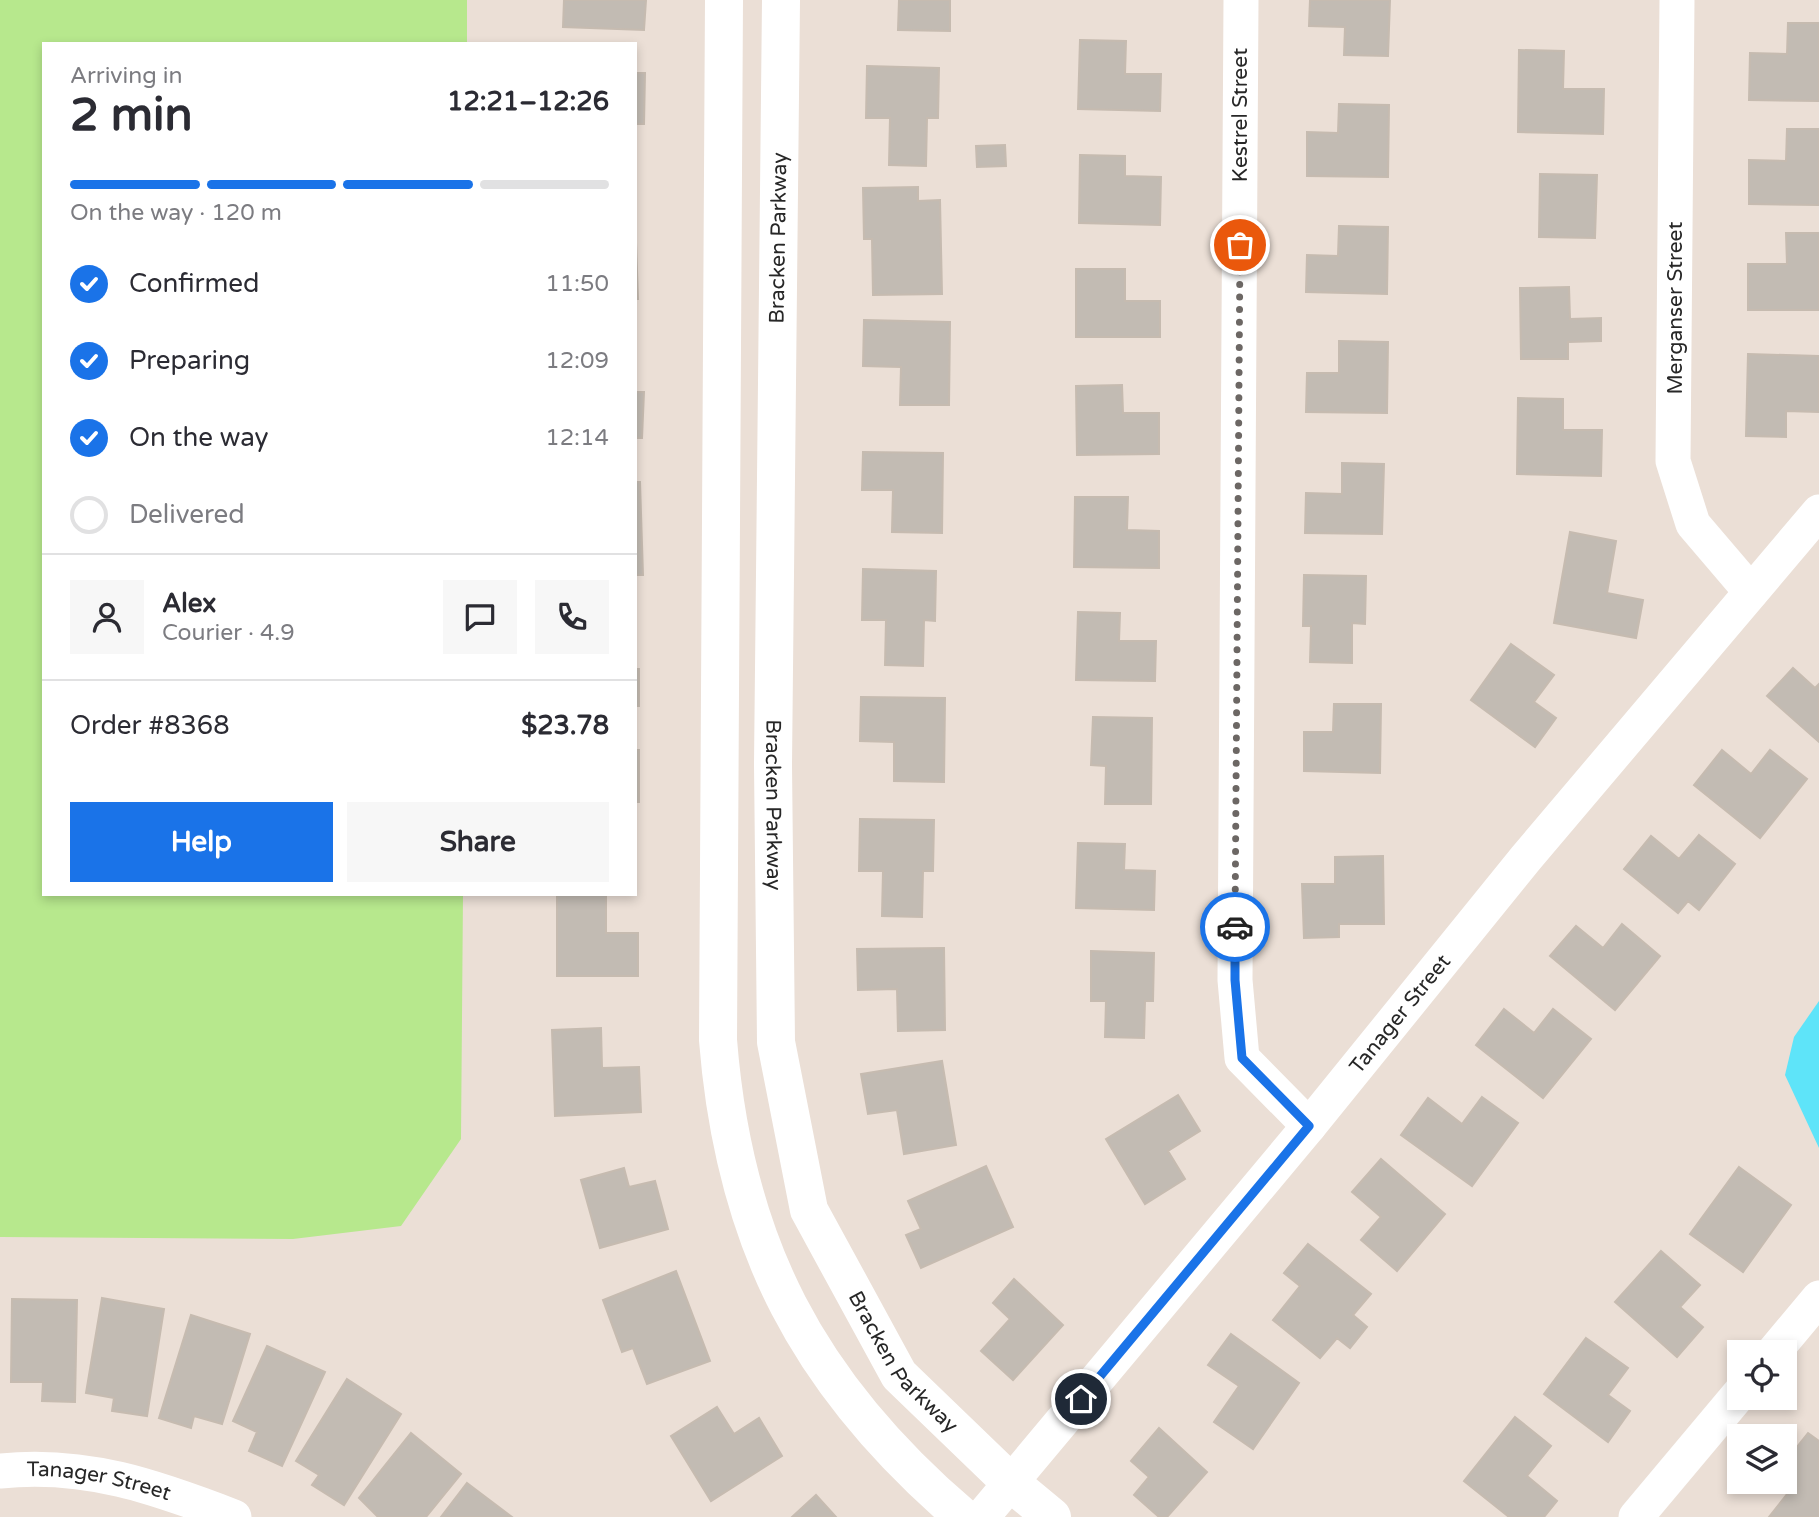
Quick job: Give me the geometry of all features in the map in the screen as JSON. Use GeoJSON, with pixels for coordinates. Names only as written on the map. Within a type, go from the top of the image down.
{"type":"FeatureCollection","features":[{"type":"Feature","properties":{"kind":"street"},"geometry":{"type":"LineString","coordinates":[[724,0],[718,1026],[723,1106],[754,1230],[796,1323],[835,1384],[883,1442],[923,1483],[963,1517]]}},
{"type":"Feature","properties":{"kind":"street","name":"Bracken Parkway"},"geometry":{"type":"LineString","coordinates":[[781,0],[773,765],[776,1042],[808,1210],[899,1375],[1011,1483],[1052,1517]]}},
{"type":"Feature","properties":{"kind":"street","name":"Kestrel Street"},"geometry":{"type":"LineString","coordinates":[[1241,0],[1235,980],[1242,1058],[1309,1126]]}},
{"type":"Feature","properties":{"kind":"street","name":"Merganser Street"},"geometry":{"type":"LineString","coordinates":[[1677,0],[1673,461],[1693,524],[1751,592]]}},
{"type":"Feature","properties":{"kind":"street","name":"Tanager Street"},"geometry":{"type":"LineString","coordinates":[[982,1517],[1309,1126],[1526,858],[1819,512]]}},
{"type":"Feature","properties":{"kind":"street"},"geometry":{"type":"LineString","coordinates":[[1784,1340],[1819,1298]]}},
{"type":"Feature","properties":{"kind":"street"},"geometry":{"type":"LineString","coordinates":[[1636,1517],[1727,1408]]}},
{"type":"Feature","properties":{"kind":"street","name":"Tanager Street"},"geometry":{"type":"LineString","coordinates":[[0,1471],[35,1468],[152,1485],[234,1517]]}},
{"type":"Feature","properties":{"kind":"green space"},"geometry":{"type":"Polygon","coordinates":[[[0,0],[467,0],[467,42],[42,42],[42,896],[463,896],[461,1139],[401,1226],[293,1239],[0,1237],[0,0]]]}},
{"type":"Feature","properties":{"kind":"water"},"geometry":{"type":"Polygon","coordinates":[[[1819,1001],[1819,1148],[1785,1075],[1794,1037],[1819,1001]]]}},
{"type":"Feature","properties":{"kind":"building"},"geometry":{"type":"Polygon","coordinates":[[[564,0],[646,0],[644,30],[563,27],[564,0]]]}},
{"type":"Feature","properties":{"kind":"building"},"geometry":{"type":"Polygon","coordinates":[[[899,0],[950,0],[950,31],[898,30],[899,0]]]}},
{"type":"Feature","properties":{"kind":"building"},"geometry":{"type":"Polygon","coordinates":[[[1310,0],[1390,0],[1388,56],[1344,55],[1345,27],[1309,26],[1310,0]]]}},
{"type":"Feature","properties":{"kind":"building"},"geometry":{"type":"Polygon","coordinates":[[[1788,23],[1819,23],[1819,101],[1749,100],[1750,53],[1787,54],[1788,23]]]}},
{"type":"Feature","properties":{"kind":"building"},"geometry":{"type":"Polygon","coordinates":[[[1080,40],[1126,41],[1125,74],[1161,74],[1160,111],[1078,109],[1080,40]]]}},
{"type":"Feature","properties":{"kind":"building"},"geometry":{"type":"Polygon","coordinates":[[[1519,50],[1564,51],[1563,89],[1604,89],[1603,134],[1518,132],[1519,50]]]}},
{"type":"Feature","properties":{"kind":"building"},"geometry":{"type":"Polygon","coordinates":[[[867,66],[939,68],[938,118],[927,118],[926,166],[889,165],[890,118],[866,118],[867,66]]]}},
{"type":"Feature","properties":{"kind":"building"},"geometry":{"type":"Polygon","coordinates":[[[637,73],[645,73],[644,124],[637,124],[637,73]]]}},
{"type":"Feature","properties":{"kind":"building"},"geometry":{"type":"Polygon","coordinates":[[[1339,104],[1389,105],[1388,177],[1307,176],[1307,132],[1338,133],[1339,104]]]}},
{"type":"Feature","properties":{"kind":"building"},"geometry":{"type":"Polygon","coordinates":[[[1787,129],[1819,129],[1819,205],[1749,204],[1749,160],[1786,161],[1787,129]]]}},
{"type":"Feature","properties":{"kind":"building"},"geometry":{"type":"Polygon","coordinates":[[[1005,145],[1006,166],[977,167],[976,146],[1005,145]]]}},
{"type":"Feature","properties":{"kind":"building"},"geometry":{"type":"Polygon","coordinates":[[[1080,155],[1125,156],[1125,176],[1161,177],[1160,225],[1079,223],[1080,155]]]}},
{"type":"Feature","properties":{"kind":"building"},"geometry":{"type":"Polygon","coordinates":[[[1540,174],[1597,175],[1595,238],[1539,237],[1540,174]]]}},
{"type":"Feature","properties":{"kind":"building"},"geometry":{"type":"Polygon","coordinates":[[[918,187],[918,201],[940,200],[942,294],[873,295],[872,239],[864,239],[863,188],[918,187]]]}},
{"type":"Feature","properties":{"kind":"building"},"geometry":{"type":"Polygon","coordinates":[[[1339,226],[1388,227],[1387,294],[1306,292],[1307,255],[1338,256],[1339,226]]]}},
{"type":"Feature","properties":{"kind":"building"},"geometry":{"type":"Polygon","coordinates":[[[1786,233],[1819,233],[1819,310],[1748,310],[1748,264],[1787,264],[1786,233]]]}},
{"type":"Feature","properties":{"kind":"building"},"geometry":{"type":"Polygon","coordinates":[[[1076,269],[1125,269],[1125,301],[1160,301],[1160,337],[1076,337],[1076,269]]]}},
{"type":"Feature","properties":{"kind":"building"},"geometry":{"type":"Polygon","coordinates":[[[1569,287],[1570,319],[1601,318],[1601,341],[1568,342],[1568,359],[1521,359],[1520,288],[1569,287]]]}},
{"type":"Feature","properties":{"kind":"building"},"geometry":{"type":"Polygon","coordinates":[[[864,320],[950,322],[949,405],[900,405],[901,367],[863,366],[864,320]]]}},
{"type":"Feature","properties":{"kind":"building"},"geometry":{"type":"Polygon","coordinates":[[[1339,341],[1388,342],[1387,413],[1306,412],[1307,373],[1339,373],[1339,341]]]}},
{"type":"Feature","properties":{"kind":"building"},"geometry":{"type":"Polygon","coordinates":[[[1748,354],[1819,356],[1819,412],[1786,411],[1786,437],[1746,436],[1748,354]]]}},
{"type":"Feature","properties":{"kind":"building"},"geometry":{"type":"Polygon","coordinates":[[[1122,385],[1123,413],[1159,413],[1159,454],[1077,455],[1076,386],[1122,385]]]}},
{"type":"Feature","properties":{"kind":"building"},"geometry":{"type":"Polygon","coordinates":[[[637,392],[644,392],[642,438],[637,438],[637,392]]]}},
{"type":"Feature","properties":{"kind":"building"},"geometry":{"type":"Polygon","coordinates":[[[1518,398],[1563,399],[1563,430],[1602,430],[1601,476],[1517,474],[1518,398]]]}},
{"type":"Feature","properties":{"kind":"building"},"geometry":{"type":"Polygon","coordinates":[[[863,452],[943,453],[942,533],[892,532],[893,490],[862,490],[863,452]]]}},
{"type":"Feature","properties":{"kind":"building"},"geometry":{"type":"Polygon","coordinates":[[[1342,463],[1384,464],[1382,534],[1305,533],[1306,493],[1342,494],[1342,463]]]}},
{"type":"Feature","properties":{"kind":"building"},"geometry":{"type":"Polygon","coordinates":[[[637,482],[640,482],[643,575],[637,575],[637,482]]]}},
{"type":"Feature","properties":{"kind":"building"},"geometry":{"type":"Polygon","coordinates":[[[1075,497],[1128,497],[1127,530],[1159,531],[1159,568],[1074,567],[1075,497]]]}},
{"type":"Feature","properties":{"kind":"building"},"geometry":{"type":"Polygon","coordinates":[[[1570,532],[1616,541],[1607,593],[1643,600],[1636,638],[1554,623],[1570,532]]]}},
{"type":"Feature","properties":{"kind":"building"},"geometry":{"type":"Polygon","coordinates":[[[863,569],[936,571],[935,621],[924,620],[923,666],[885,665],[886,620],[862,620],[863,569]]]}},
{"type":"Feature","properties":{"kind":"building"},"geometry":{"type":"Polygon","coordinates":[[[1304,575],[1366,576],[1365,624],[1352,623],[1352,663],[1310,662],[1311,626],[1303,626],[1304,575]]]}},
{"type":"Feature","properties":{"kind":"building"},"geometry":{"type":"Polygon","coordinates":[[[1078,612],[1120,613],[1119,641],[1156,641],[1155,681],[1076,680],[1078,612]]]}},
{"type":"Feature","properties":{"kind":"building"},"geometry":{"type":"Polygon","coordinates":[[[1511,644],[1554,675],[1534,702],[1556,718],[1535,747],[1471,700],[1511,644]]]}},
{"type":"Feature","properties":{"kind":"building"},"geometry":{"type":"Polygon","coordinates":[[[1793,668],[1815,688],[1819,684],[1819,742],[1767,696],[1793,668]]]}},
{"type":"Feature","properties":{"kind":"building"},"geometry":{"type":"Polygon","coordinates":[[[637,669],[639,669],[637,706],[637,669]]]}},
{"type":"Feature","properties":{"kind":"building"},"geometry":{"type":"Polygon","coordinates":[[[861,697],[945,698],[944,782],[894,781],[894,742],[860,741],[861,697]]]}},
{"type":"Feature","properties":{"kind":"building"},"geometry":{"type":"Polygon","coordinates":[[[1334,704],[1381,704],[1380,773],[1304,771],[1304,732],[1333,732],[1334,704]]]}},
{"type":"Feature","properties":{"kind":"building"},"geometry":{"type":"Polygon","coordinates":[[[1093,717],[1152,718],[1151,804],[1105,804],[1106,766],[1091,765],[1093,717]]]}},
{"type":"Feature","properties":{"kind":"building"},"geometry":{"type":"Polygon","coordinates":[[[637,750],[639,750],[637,802],[637,750]]]}},
{"type":"Feature","properties":{"kind":"building"},"geometry":{"type":"Polygon","coordinates":[[[1722,750],[1751,774],[1770,750],[1807,779],[1760,838],[1694,785],[1722,750]]]}},
{"type":"Feature","properties":{"kind":"building"},"geometry":{"type":"Polygon","coordinates":[[[860,819],[934,820],[933,871],[923,871],[922,917],[882,916],[883,871],[859,871],[860,819]]]}},
{"type":"Feature","properties":{"kind":"building"},"geometry":{"type":"Polygon","coordinates":[[[1699,835],[1735,864],[1699,910],[1688,901],[1678,913],[1624,869],[1651,836],[1679,859],[1699,835]]]}},
{"type":"Feature","properties":{"kind":"building"},"geometry":{"type":"Polygon","coordinates":[[[1078,843],[1125,844],[1124,870],[1155,871],[1154,910],[1076,908],[1078,843]]]}},
{"type":"Feature","properties":{"kind":"building"},"geometry":{"type":"Polygon","coordinates":[[[1383,856],[1384,924],[1339,924],[1339,937],[1304,938],[1302,884],[1335,884],[1335,857],[1383,856]]]}},
{"type":"Feature","properties":{"kind":"building"},"geometry":{"type":"Polygon","coordinates":[[[557,896],[606,896],[606,933],[638,933],[638,976],[557,976],[557,896]]]}},
{"type":"Feature","properties":{"kind":"building"},"geometry":{"type":"Polygon","coordinates":[[[1622,924],[1660,956],[1615,1010],[1550,956],[1576,926],[1603,948],[1622,924]]]}},
{"type":"Feature","properties":{"kind":"building"},"geometry":{"type":"Polygon","coordinates":[[[944,948],[945,1030],[898,1031],[897,989],[858,990],[857,949],[944,948]]]}},
{"type":"Feature","properties":{"kind":"building"},"geometry":{"type":"Polygon","coordinates":[[[1091,951],[1154,953],[1153,1001],[1145,1001],[1144,1038],[1105,1037],[1106,1001],[1091,1001],[1091,951]]]}},
{"type":"Feature","properties":{"kind":"building"},"geometry":{"type":"Polygon","coordinates":[[[1504,1009],[1534,1033],[1553,1009],[1591,1039],[1543,1098],[1476,1045],[1504,1009]]]}},
{"type":"Feature","properties":{"kind":"building"},"geometry":{"type":"Polygon","coordinates":[[[601,1028],[602,1068],[639,1067],[641,1112],[555,1116],[552,1030],[601,1028]]]}},
{"type":"Feature","properties":{"kind":"building"},"geometry":{"type":"Polygon","coordinates":[[[942,1061],[956,1145],[904,1154],[897,1110],[868,1114],[861,1074],[942,1061]]]}},
{"type":"Feature","properties":{"kind":"building"},"geometry":{"type":"Polygon","coordinates":[[[1178,1095],[1200,1131],[1168,1151],[1185,1179],[1145,1204],[1106,1139],[1178,1095]]]}},
{"type":"Feature","properties":{"kind":"building"},"geometry":{"type":"Polygon","coordinates":[[[1482,1097],[1518,1123],[1472,1186],[1401,1135],[1428,1098],[1462,1124],[1482,1097]]]}},
{"type":"Feature","properties":{"kind":"building"},"geometry":{"type":"Polygon","coordinates":[[[1381,1159],[1445,1214],[1397,1271],[1361,1240],[1381,1217],[1352,1192],[1381,1159]]]}},
{"type":"Feature","properties":{"kind":"building"},"geometry":{"type":"Polygon","coordinates":[[[986,1166],[1013,1227],[921,1268],[906,1235],[921,1229],[908,1201],[986,1166]]]}},
{"type":"Feature","properties":{"kind":"building"},"geometry":{"type":"Polygon","coordinates":[[[1739,1167],[1791,1205],[1743,1272],[1690,1234],[1739,1167]]]}},
{"type":"Feature","properties":{"kind":"building"},"geometry":{"type":"Polygon","coordinates":[[[624,1168],[629,1187],[655,1181],[668,1229],[600,1248],[581,1180],[624,1168]]]}},
{"type":"Feature","properties":{"kind":"building"},"geometry":{"type":"Polygon","coordinates":[[[1308,1244],[1371,1294],[1353,1315],[1367,1327],[1350,1348],[1337,1338],[1320,1358],[1273,1320],[1300,1286],[1284,1273],[1308,1244]]]}},
{"type":"Feature","properties":{"kind":"building"},"geometry":{"type":"Polygon","coordinates":[[[1661,1251],[1700,1285],[1680,1307],[1703,1327],[1677,1357],[1615,1302],[1661,1251]]]}},
{"type":"Feature","properties":{"kind":"building"},"geometry":{"type":"Polygon","coordinates":[[[676,1271],[710,1361],[647,1384],[633,1348],[622,1352],[603,1300],[676,1271]]]}},
{"type":"Feature","properties":{"kind":"building"},"geometry":{"type":"Polygon","coordinates":[[[1014,1279],[1063,1325],[1013,1380],[981,1351],[1010,1319],[993,1303],[1014,1279]]]}},
{"type":"Feature","properties":{"kind":"building"},"geometry":{"type":"Polygon","coordinates":[[[102,1298],[164,1309],[147,1416],[112,1411],[114,1398],[86,1393],[102,1298]]]}},
{"type":"Feature","properties":{"kind":"building"},"geometry":{"type":"Polygon","coordinates":[[[12,1299],[77,1300],[75,1402],[42,1401],[43,1382],[11,1382],[12,1299]]]}},
{"type":"Feature","properties":{"kind":"building"},"geometry":{"type":"Polygon","coordinates":[[[191,1315],[250,1334],[222,1424],[194,1416],[191,1428],[159,1418],[191,1315]]]}},
{"type":"Feature","properties":{"kind":"building"},"geometry":{"type":"Polygon","coordinates":[[[1231,1334],[1299,1383],[1253,1449],[1214,1422],[1239,1386],[1208,1365],[1231,1334]]]}},
{"type":"Feature","properties":{"kind":"building"},"geometry":{"type":"Polygon","coordinates":[[[1586,1338],[1628,1368],[1608,1395],[1630,1411],[1608,1442],[1544,1394],[1586,1338]]]}},
{"type":"Feature","properties":{"kind":"building"},"geometry":{"type":"Polygon","coordinates":[[[267,1346],[325,1372],[282,1466],[249,1451],[257,1432],[233,1421],[267,1346]]]}},
{"type":"Feature","properties":{"kind":"building"},"geometry":{"type":"Polygon","coordinates":[[[347,1379],[401,1414],[344,1505],[312,1485],[319,1475],[296,1461],[347,1379]]]}},
{"type":"Feature","properties":{"kind":"building"},"geometry":{"type":"Polygon","coordinates":[[[717,1407],[734,1434],[759,1418],[782,1456],[711,1501],[671,1436],[717,1407]]]}},
{"type":"Feature","properties":{"kind":"building"},"geometry":{"type":"Polygon","coordinates":[[[1515,1417],[1551,1446],[1527,1476],[1557,1501],[1544,1517],[1509,1517],[1464,1481],[1515,1417]]]}},
{"type":"Feature","properties":{"kind":"building"},"geometry":{"type":"Polygon","coordinates":[[[1159,1428],[1207,1472],[1167,1517],[1159,1517],[1134,1495],[1149,1477],[1131,1461],[1159,1428]]]}},
{"type":"Feature","properties":{"kind":"building"},"geometry":{"type":"Polygon","coordinates":[[[411,1433],[461,1474],[426,1517],[378,1517],[359,1498],[411,1433]]]}},
{"type":"Feature","properties":{"kind":"building"},"geometry":{"type":"Polygon","coordinates":[[[1808,1433],[1819,1441],[1819,1517],[1769,1517],[1787,1494],[1797,1494],[1797,1447],[1808,1433]]]}},
{"type":"Feature","properties":{"kind":"building"},"geometry":{"type":"Polygon","coordinates":[[[467,1483],[512,1517],[441,1517],[467,1483]]]}},
{"type":"Feature","properties":{"kind":"building"},"geometry":{"type":"Polygon","coordinates":[[[816,1495],[836,1517],[792,1517],[816,1495]]]}},
{"type":"Feature","properties":{"kind":"way so far"},"geometry":{"type":"LineString","coordinates":[[1235,927],[1240,245]]}},
{"type":"Feature","properties":{"kind":"route"},"geometry":{"type":"LineString","coordinates":[[1081,1399],[1309,1126],[1242,1058],[1235,980],[1235,927]]}}]}
